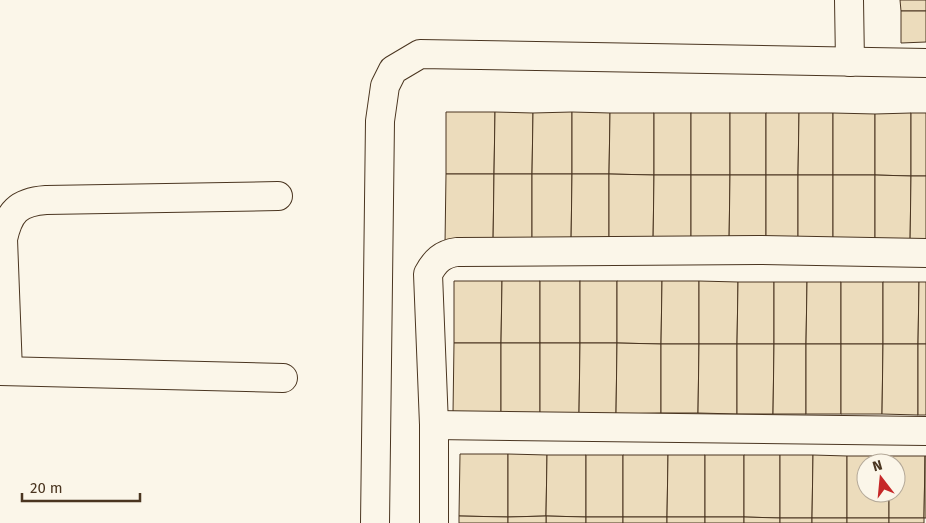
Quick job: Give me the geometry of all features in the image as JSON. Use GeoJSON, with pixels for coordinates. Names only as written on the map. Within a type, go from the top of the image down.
{"type":"FeatureCollection","features":[{"type":"Feature","properties":{"kind":"street"},"geometry":{"type":"LineString","coordinates":[[849,0],[850,62]]}},
{"type":"Feature","properties":{"kind":"street"},"geometry":{"type":"LineString","coordinates":[[375,523],[380,121],[385,86],[393,70],[420,54],[926,63]]}},
{"type":"Feature","properties":{"kind":"street"},"geometry":{"type":"LineString","coordinates":[[278,196],[46,200],[31,201],[20,207],[11,216],[3,239],[4,371],[283,378]]}},
{"type":"Feature","properties":{"kind":"street"},"geometry":{"type":"LineString","coordinates":[[434,523],[434,425],[428,274],[435,261],[447,253],[748,250],[926,253]]}},
{"type":"Feature","properties":{"kind":"street"},"geometry":{"type":"LineString","coordinates":[[434,425],[926,431]]}},
{"type":"Feature","properties":{"kind":"building"},"geometry":{"type":"Polygon","coordinates":[[[900,0],[926,0],[926,11],[901,11],[900,0]]]}},
{"type":"Feature","properties":{"kind":"building"},"geometry":{"type":"Polygon","coordinates":[[[901,11],[926,11],[926,42],[901,43],[901,11]]]}},
{"type":"Feature","properties":{"kind":"building"},"geometry":{"type":"Polygon","coordinates":[[[446,112],[495,112],[494,174],[446,174],[446,112]]]}},
{"type":"Feature","properties":{"kind":"building"},"geometry":{"type":"Polygon","coordinates":[[[495,112],[533,113],[532,174],[494,174],[495,112]]]}},
{"type":"Feature","properties":{"kind":"building"},"geometry":{"type":"Polygon","coordinates":[[[572,112],[572,174],[532,174],[533,113],[572,112]]]}},
{"type":"Feature","properties":{"kind":"building"},"geometry":{"type":"Polygon","coordinates":[[[572,112],[610,113],[609,174],[572,174],[572,112]]]}},
{"type":"Feature","properties":{"kind":"building"},"geometry":{"type":"Polygon","coordinates":[[[610,113],[654,113],[654,175],[609,174],[610,113]]]}},
{"type":"Feature","properties":{"kind":"building"},"geometry":{"type":"Polygon","coordinates":[[[654,113],[691,113],[691,175],[654,175],[654,113]]]}},
{"type":"Feature","properties":{"kind":"building"},"geometry":{"type":"Polygon","coordinates":[[[691,113],[730,113],[730,175],[691,175],[691,113]]]}},
{"type":"Feature","properties":{"kind":"building"},"geometry":{"type":"Polygon","coordinates":[[[730,113],[766,113],[766,175],[730,175],[730,113]]]}},
{"type":"Feature","properties":{"kind":"building"},"geometry":{"type":"Polygon","coordinates":[[[766,113],[799,113],[798,175],[766,175],[766,113]]]}},
{"type":"Feature","properties":{"kind":"building"},"geometry":{"type":"Polygon","coordinates":[[[799,113],[833,113],[833,175],[798,175],[799,113]]]}},
{"type":"Feature","properties":{"kind":"building"},"geometry":{"type":"Polygon","coordinates":[[[833,113],[875,114],[875,175],[833,175],[833,113]]]}},
{"type":"Feature","properties":{"kind":"building"},"geometry":{"type":"Polygon","coordinates":[[[911,113],[911,176],[875,175],[875,114],[911,113]]]}},
{"type":"Feature","properties":{"kind":"building"},"geometry":{"type":"Polygon","coordinates":[[[911,113],[926,113],[926,176],[911,176],[911,113]]]}},
{"type":"Feature","properties":{"kind":"building"},"geometry":{"type":"Polygon","coordinates":[[[446,174],[494,174],[493,245],[445,244],[446,174]]]}},
{"type":"Feature","properties":{"kind":"building"},"geometry":{"type":"Polygon","coordinates":[[[494,174],[532,174],[532,244],[493,245],[494,174]]]}},
{"type":"Feature","properties":{"kind":"building"},"geometry":{"type":"Polygon","coordinates":[[[532,174],[572,174],[571,245],[532,244],[532,174]]]}},
{"type":"Feature","properties":{"kind":"building"},"geometry":{"type":"Polygon","coordinates":[[[572,174],[609,174],[609,245],[571,245],[572,174]]]}},
{"type":"Feature","properties":{"kind":"building"},"geometry":{"type":"Polygon","coordinates":[[[609,174],[654,175],[653,245],[609,245],[609,174]]]}},
{"type":"Feature","properties":{"kind":"building"},"geometry":{"type":"Polygon","coordinates":[[[654,175],[691,175],[691,245],[653,245],[654,175]]]}},
{"type":"Feature","properties":{"kind":"building"},"geometry":{"type":"Polygon","coordinates":[[[691,175],[730,175],[729,245],[691,245],[691,175]]]}},
{"type":"Feature","properties":{"kind":"building"},"geometry":{"type":"Polygon","coordinates":[[[730,175],[766,175],[766,245],[729,245],[730,175]]]}},
{"type":"Feature","properties":{"kind":"building"},"geometry":{"type":"Polygon","coordinates":[[[766,175],[798,175],[798,246],[766,245],[766,175]]]}},
{"type":"Feature","properties":{"kind":"building"},"geometry":{"type":"Polygon","coordinates":[[[798,175],[833,175],[833,245],[798,246],[798,175]]]}},
{"type":"Feature","properties":{"kind":"building"},"geometry":{"type":"Polygon","coordinates":[[[833,175],[875,175],[875,245],[833,245],[833,175]]]}},
{"type":"Feature","properties":{"kind":"building"},"geometry":{"type":"Polygon","coordinates":[[[875,175],[911,176],[910,246],[875,245],[875,175]]]}},
{"type":"Feature","properties":{"kind":"building"},"geometry":{"type":"Polygon","coordinates":[[[911,176],[926,176],[926,246],[910,246],[911,176]]]}},
{"type":"Feature","properties":{"kind":"building"},"geometry":{"type":"Polygon","coordinates":[[[454,281],[502,281],[501,343],[454,343],[454,281]]]}},
{"type":"Feature","properties":{"kind":"building"},"geometry":{"type":"Polygon","coordinates":[[[502,281],[540,281],[540,343],[501,343],[502,281]]]}},
{"type":"Feature","properties":{"kind":"building"},"geometry":{"type":"Polygon","coordinates":[[[540,281],[580,281],[580,343],[540,343],[540,281]]]}},
{"type":"Feature","properties":{"kind":"building"},"geometry":{"type":"Polygon","coordinates":[[[580,281],[617,281],[617,343],[580,343],[580,281]]]}},
{"type":"Feature","properties":{"kind":"building"},"geometry":{"type":"Polygon","coordinates":[[[617,281],[662,281],[661,344],[617,343],[617,281]]]}},
{"type":"Feature","properties":{"kind":"building"},"geometry":{"type":"Polygon","coordinates":[[[662,281],[699,281],[699,344],[661,344],[662,281]]]}},
{"type":"Feature","properties":{"kind":"building"},"geometry":{"type":"Polygon","coordinates":[[[699,281],[738,282],[737,344],[699,344],[699,281]]]}},
{"type":"Feature","properties":{"kind":"building"},"geometry":{"type":"Polygon","coordinates":[[[738,282],[774,282],[774,344],[737,344],[738,282]]]}},
{"type":"Feature","properties":{"kind":"building"},"geometry":{"type":"Polygon","coordinates":[[[774,282],[807,282],[806,344],[774,344],[774,282]]]}},
{"type":"Feature","properties":{"kind":"building"},"geometry":{"type":"Polygon","coordinates":[[[807,282],[841,282],[841,344],[806,344],[807,282]]]}},
{"type":"Feature","properties":{"kind":"building"},"geometry":{"type":"Polygon","coordinates":[[[841,282],[883,282],[883,344],[841,344],[841,282]]]}},
{"type":"Feature","properties":{"kind":"building"},"geometry":{"type":"Polygon","coordinates":[[[883,282],[919,282],[918,344],[883,344],[883,282]]]}},
{"type":"Feature","properties":{"kind":"building"},"geometry":{"type":"Polygon","coordinates":[[[919,282],[926,282],[926,344],[918,344],[919,282]]]}},
{"type":"Feature","properties":{"kind":"building"},"geometry":{"type":"Polygon","coordinates":[[[454,343],[501,343],[501,413],[453,413],[454,343]]]}},
{"type":"Feature","properties":{"kind":"building"},"geometry":{"type":"Polygon","coordinates":[[[501,343],[540,343],[540,413],[501,413],[501,343]]]}},
{"type":"Feature","properties":{"kind":"building"},"geometry":{"type":"Polygon","coordinates":[[[540,343],[580,343],[579,413],[540,413],[540,343]]]}},
{"type":"Feature","properties":{"kind":"building"},"geometry":{"type":"Polygon","coordinates":[[[580,343],[617,343],[616,414],[579,413],[580,343]]]}},
{"type":"Feature","properties":{"kind":"building"},"geometry":{"type":"Polygon","coordinates":[[[617,343],[661,344],[661,413],[616,414],[617,343]]]}},
{"type":"Feature","properties":{"kind":"building"},"geometry":{"type":"Polygon","coordinates":[[[661,344],[699,344],[698,413],[661,413],[661,344]]]}},
{"type":"Feature","properties":{"kind":"building"},"geometry":{"type":"Polygon","coordinates":[[[699,344],[737,344],[737,414],[698,413],[699,344]]]}},
{"type":"Feature","properties":{"kind":"building"},"geometry":{"type":"Polygon","coordinates":[[[737,344],[774,344],[773,414],[737,414],[737,344]]]}},
{"type":"Feature","properties":{"kind":"building"},"geometry":{"type":"Polygon","coordinates":[[[774,344],[806,344],[806,414],[773,414],[774,344]]]}},
{"type":"Feature","properties":{"kind":"building"},"geometry":{"type":"Polygon","coordinates":[[[806,344],[841,344],[841,414],[806,414],[806,344]]]}},
{"type":"Feature","properties":{"kind":"building"},"geometry":{"type":"Polygon","coordinates":[[[841,344],[883,344],[882,414],[841,414],[841,344]]]}},
{"type":"Feature","properties":{"kind":"building"},"geometry":{"type":"Polygon","coordinates":[[[883,344],[918,344],[918,415],[882,414],[883,344]]]}},
{"type":"Feature","properties":{"kind":"building"},"geometry":{"type":"Polygon","coordinates":[[[918,344],[926,344],[926,415],[918,415],[918,344]]]}},
{"type":"Feature","properties":{"kind":"building"},"geometry":{"type":"Polygon","coordinates":[[[460,454],[508,454],[508,517],[459,516],[460,454]]]}},
{"type":"Feature","properties":{"kind":"building"},"geometry":{"type":"Polygon","coordinates":[[[508,454],[547,455],[546,516],[508,517],[508,454]]]}},
{"type":"Feature","properties":{"kind":"building"},"geometry":{"type":"Polygon","coordinates":[[[547,455],[586,455],[586,517],[546,516],[547,455]]]}},
{"type":"Feature","properties":{"kind":"building"},"geometry":{"type":"Polygon","coordinates":[[[586,455],[623,455],[623,517],[586,517],[586,455]]]}},
{"type":"Feature","properties":{"kind":"building"},"geometry":{"type":"Polygon","coordinates":[[[623,455],[668,455],[667,517],[623,517],[623,455]]]}},
{"type":"Feature","properties":{"kind":"building"},"geometry":{"type":"Polygon","coordinates":[[[668,455],[705,455],[705,517],[667,517],[668,455]]]}},
{"type":"Feature","properties":{"kind":"building"},"geometry":{"type":"Polygon","coordinates":[[[705,455],[744,455],[744,517],[705,517],[705,455]]]}},
{"type":"Feature","properties":{"kind":"building"},"geometry":{"type":"Polygon","coordinates":[[[744,455],[780,455],[780,518],[744,517],[744,455]]]}},
{"type":"Feature","properties":{"kind":"building"},"geometry":{"type":"Polygon","coordinates":[[[780,455],[813,455],[812,518],[780,518],[780,455]]]}},
{"type":"Feature","properties":{"kind":"building"},"geometry":{"type":"Polygon","coordinates":[[[813,455],[847,456],[847,518],[812,518],[813,455]]]}},
{"type":"Feature","properties":{"kind":"building"},"geometry":{"type":"Polygon","coordinates":[[[847,456],[856,456],[856,503],[889,503],[889,518],[847,518],[847,456]]]}},
{"type":"Feature","properties":{"kind":"building"},"geometry":{"type":"Polygon","coordinates":[[[906,456],[925,456],[924,518],[889,518],[889,503],[906,503],[906,456]]]}},
{"type":"Feature","properties":{"kind":"building"},"geometry":{"type":"Polygon","coordinates":[[[925,456],[926,518],[924,518],[925,456]]]}},
{"type":"Feature","properties":{"kind":"building"},"geometry":{"type":"Polygon","coordinates":[[[459,516],[508,517],[508,523],[459,523],[459,516]]]}},
{"type":"Feature","properties":{"kind":"building"},"geometry":{"type":"Polygon","coordinates":[[[546,516],[586,517],[586,523],[546,523],[546,516]]]}},
{"type":"Feature","properties":{"kind":"building"},"geometry":{"type":"Polygon","coordinates":[[[546,516],[546,523],[508,523],[508,517],[546,516]]]}},
{"type":"Feature","properties":{"kind":"building"},"geometry":{"type":"Polygon","coordinates":[[[586,517],[623,517],[623,523],[586,523],[586,517]]]}},
{"type":"Feature","properties":{"kind":"building"},"geometry":{"type":"Polygon","coordinates":[[[623,517],[667,517],[667,523],[623,523],[623,517]]]}},
{"type":"Feature","properties":{"kind":"building"},"geometry":{"type":"Polygon","coordinates":[[[667,517],[705,517],[705,523],[667,523],[667,517]]]}},
{"type":"Feature","properties":{"kind":"building"},"geometry":{"type":"Polygon","coordinates":[[[705,517],[744,517],[744,523],[705,523],[705,517]]]}},
{"type":"Feature","properties":{"kind":"building"},"geometry":{"type":"Polygon","coordinates":[[[744,517],[780,518],[780,523],[744,523],[744,517]]]}},
{"type":"Feature","properties":{"kind":"building"},"geometry":{"type":"Polygon","coordinates":[[[780,518],[812,518],[812,523],[780,523],[780,518]]]}},
{"type":"Feature","properties":{"kind":"building"},"geometry":{"type":"Polygon","coordinates":[[[812,518],[847,518],[847,523],[812,523],[812,518]]]}},
{"type":"Feature","properties":{"kind":"building"},"geometry":{"type":"Polygon","coordinates":[[[847,518],[889,518],[889,523],[847,523],[847,518]]]}},
{"type":"Feature","properties":{"kind":"building"},"geometry":{"type":"Polygon","coordinates":[[[889,518],[924,518],[924,523],[889,523],[889,518]]]}}]}
